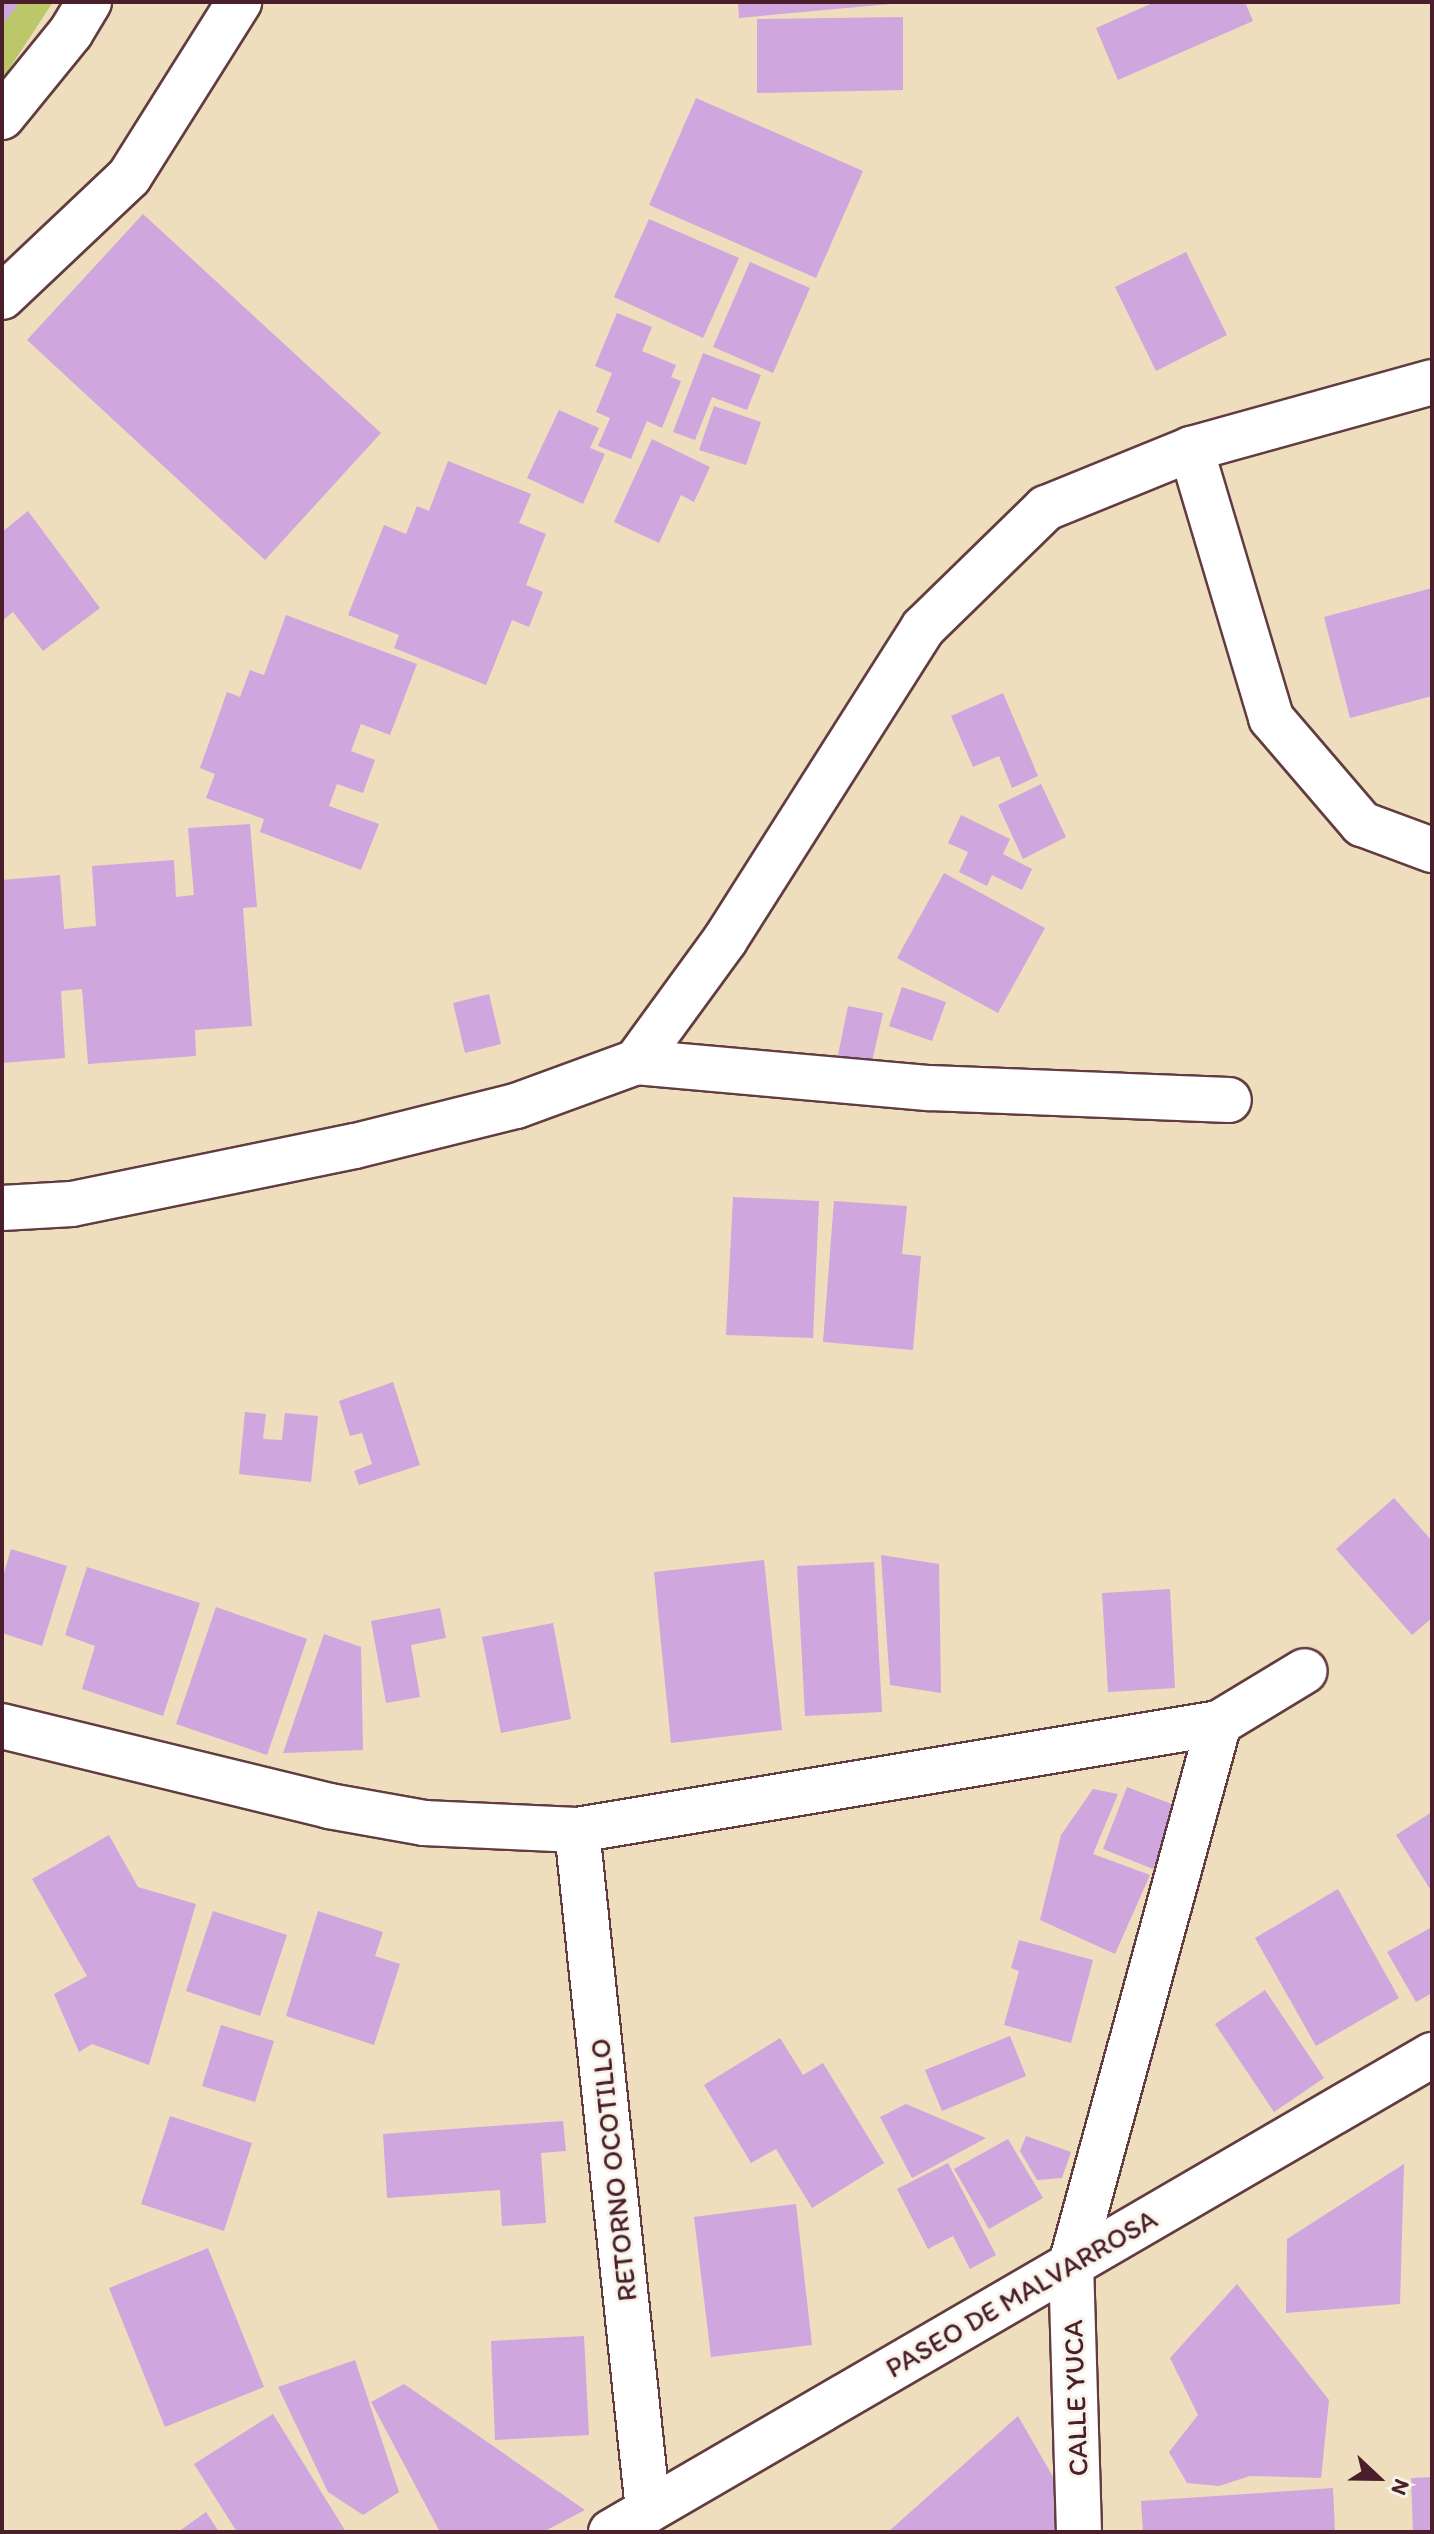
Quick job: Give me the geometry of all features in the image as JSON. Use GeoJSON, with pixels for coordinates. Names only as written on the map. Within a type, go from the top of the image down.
{"type":"FeatureCollection","features":[{"type":"Feature","properties":{"kind":"street"},"geometry":{"type":"LineString","coordinates":[[2,117],[71,32],[89,2]]}},
{"type":"Feature","properties":{"kind":"street"},"geometry":{"type":"LineString","coordinates":[[2,297],[129,177],[239,2]]}},
{"type":"Feature","properties":{"kind":"street"},"geometry":{"type":"LineString","coordinates":[[636,1062],[725,940],[923,628],[1046,508],[1191,449],[1432,382]]}},
{"type":"Feature","properties":{"kind":"street"},"geometry":{"type":"LineString","coordinates":[[1191,449],[1271,718],[1362,824],[1432,850]]}},
{"type":"Feature","properties":{"kind":"street"},"geometry":{"type":"LineString","coordinates":[[2,1208],[72,1204],[355,1146],[516,1106],[636,1062],[930,1088],[1229,1100]]}},
{"type":"Feature","properties":{"kind":"street"},"geometry":{"type":"LineString","coordinates":[[2,1726],[329,1806],[424,1823],[577,1830],[1219,1723],[1305,1671]]}},
{"type":"Feature","properties":{"kind":"street"},"geometry":{"type":"LineString","coordinates":[[1071,2264],[1219,1723]]}},
{"type":"Feature","properties":{"kind":"street","name":"RETORNO OCOTILLO"},"geometry":{"type":"LineString","coordinates":[[577,1830],[648,2510]]}},
{"type":"Feature","properties":{"kind":"street","name":"PASEO DE MALVARROSA"},"geometry":{"type":"LineString","coordinates":[[611,2532],[1432,2055]]}},
{"type":"Feature","properties":{"kind":"street","name":"CALLE YUCA"},"geometry":{"type":"LineString","coordinates":[[1071,2264],[1079,2532]]}},
{"type":"Feature","properties":{"kind":"green space"},"geometry":{"type":"Polygon","coordinates":[[[2,2],[53,2],[2,80],[2,2]]]}},
{"type":"Feature","properties":{"kind":"building"},"geometry":{"type":"Polygon","coordinates":[[[2,2],[20,2],[2,25],[2,2]]]}},
{"type":"Feature","properties":{"kind":"building"},"geometry":{"type":"Polygon","coordinates":[[[738,2],[890,2],[890,4],[739,18],[738,2]]]}},
{"type":"Feature","properties":{"kind":"building"},"geometry":{"type":"Polygon","coordinates":[[[1155,2],[1245,2],[1253,21],[1118,80],[1096,28],[1155,2]]]}},
{"type":"Feature","properties":{"kind":"building"},"geometry":{"type":"Polygon","coordinates":[[[903,17],[903,90],[757,93],[757,19],[903,17]]]}},
{"type":"Feature","properties":{"kind":"building"},"geometry":{"type":"Polygon","coordinates":[[[696,98],[863,171],[816,278],[649,205],[696,98]]]}},
{"type":"Feature","properties":{"kind":"building"},"geometry":{"type":"Polygon","coordinates":[[[143,214],[381,433],[265,560],[27,340],[143,214]]]}},
{"type":"Feature","properties":{"kind":"building"},"geometry":{"type":"Polygon","coordinates":[[[649,219],[739,258],[703,338],[614,297],[649,219]]]}},
{"type":"Feature","properties":{"kind":"building"},"geometry":{"type":"Polygon","coordinates":[[[1186,252],[1227,335],[1156,371],[1115,287],[1186,252]]]}},
{"type":"Feature","properties":{"kind":"building"},"geometry":{"type":"Polygon","coordinates":[[[750,262],[810,288],[773,373],[713,347],[750,262]]]}},
{"type":"Feature","properties":{"kind":"building"},"geometry":{"type":"Polygon","coordinates":[[[617,313],[652,327],[642,351],[676,365],[671,377],[681,381],[662,428],[647,421],[631,459],[598,446],[610,418],[596,412],[612,373],[595,366],[617,313]]]}},
{"type":"Feature","properties":{"kind":"building"},"geometry":{"type":"Polygon","coordinates":[[[703,353],[761,375],[747,410],[712,397],[695,440],[673,432],[703,353]]]}},
{"type":"Feature","properties":{"kind":"building"},"geometry":{"type":"Polygon","coordinates":[[[714,406],[761,422],[746,465],[699,450],[714,406]]]}},
{"type":"Feature","properties":{"kind":"building"},"geometry":{"type":"Polygon","coordinates":[[[559,410],[599,428],[590,448],[605,454],[583,504],[527,478],[559,410]]]}},
{"type":"Feature","properties":{"kind":"building"},"geometry":{"type":"Polygon","coordinates":[[[652,439],[710,467],[694,502],[681,495],[659,543],[614,522],[652,439]]]}},
{"type":"Feature","properties":{"kind":"building"},"geometry":{"type":"Polygon","coordinates":[[[448,461],[531,494],[519,523],[546,534],[526,585],[543,592],[529,627],[512,620],[486,685],[394,648],[399,635],[348,615],[384,525],[406,534],[417,506],[429,511],[448,461]]]}},
{"type":"Feature","properties":{"kind":"building"},"geometry":{"type":"Polygon","coordinates":[[[28,511],[100,608],[43,651],[13,612],[2,621],[2,532],[28,511]]]}},
{"type":"Feature","properties":{"kind":"building"},"geometry":{"type":"Polygon","coordinates":[[[1432,588],[1432,696],[1350,718],[1324,617],[1432,588]]]}},
{"type":"Feature","properties":{"kind":"building"},"geometry":{"type":"Polygon","coordinates":[[[286,615],[417,664],[390,735],[361,724],[351,751],[375,760],[363,793],[337,784],[329,806],[379,824],[361,870],[260,832],[264,819],[206,798],[215,774],[200,768],[227,692],[240,697],[250,670],[264,675],[286,615]]]}},
{"type":"Feature","properties":{"kind":"building"},"geometry":{"type":"Polygon","coordinates":[[[1003,693],[1038,776],[1012,788],[999,756],[973,767],[951,716],[1003,693]]]}},
{"type":"Feature","properties":{"kind":"building"},"geometry":{"type":"Polygon","coordinates":[[[1041,784],[1066,837],[1023,859],[998,805],[1041,784]]]}},
{"type":"Feature","properties":{"kind":"building"},"geometry":{"type":"Polygon","coordinates":[[[961,815],[1010,839],[1003,854],[1032,869],[1022,890],[992,875],[987,886],[959,872],[968,852],[948,843],[961,815]]]}},
{"type":"Feature","properties":{"kind":"building"},"geometry":{"type":"Polygon","coordinates":[[[250,824],[257,907],[243,908],[252,1026],[195,1030],[196,1056],[88,1064],[82,989],[61,991],[65,1058],[2,1063],[2,880],[60,875],[64,929],[96,926],[92,866],[174,860],[176,897],[194,895],[188,828],[250,824]]]}},
{"type":"Feature","properties":{"kind":"building"},"geometry":{"type":"Polygon","coordinates":[[[944,873],[1045,928],[998,1013],[897,958],[944,873]]]}},
{"type":"Feature","properties":{"kind":"building"},"geometry":{"type":"Polygon","coordinates":[[[902,987],[946,1002],[932,1041],[889,1026],[902,987]]]}},
{"type":"Feature","properties":{"kind":"building"},"geometry":{"type":"Polygon","coordinates":[[[489,994],[501,1044],[465,1053],[453,1003],[489,994]]]}},
{"type":"Feature","properties":{"kind":"building"},"geometry":{"type":"Polygon","coordinates":[[[848,1006],[883,1013],[871,1066],[837,1060],[848,1006]]]}},
{"type":"Feature","properties":{"kind":"building"},"geometry":{"type":"Polygon","coordinates":[[[733,1197],[819,1201],[813,1338],[726,1335],[733,1197]]]}},
{"type":"Feature","properties":{"kind":"building"},"geometry":{"type":"Polygon","coordinates":[[[834,1201],[907,1206],[902,1254],[921,1256],[913,1350],[823,1342],[834,1201]]]}},
{"type":"Feature","properties":{"kind":"building"},"geometry":{"type":"Polygon","coordinates":[[[393,1382],[420,1465],[359,1485],[354,1471],[372,1464],[362,1433],[350,1436],[339,1401],[393,1382]]]}},
{"type":"Feature","properties":{"kind":"building"},"geometry":{"type":"Polygon","coordinates":[[[245,1412],[266,1414],[263,1439],[282,1440],[285,1413],[318,1416],[311,1482],[239,1474],[245,1412]]]}},
{"type":"Feature","properties":{"kind":"building"},"geometry":{"type":"Polygon","coordinates":[[[1394,1498],[1432,1541],[1432,1618],[1412,1635],[1336,1549],[1394,1498]]]}},
{"type":"Feature","properties":{"kind":"building"},"geometry":{"type":"Polygon","coordinates":[[[11,1549],[67,1566],[42,1646],[2,1633],[2,1580],[11,1549]]]}},
{"type":"Feature","properties":{"kind":"building"},"geometry":{"type":"Polygon","coordinates":[[[881,1555],[939,1564],[941,1693],[890,1685],[881,1555]]]}},
{"type":"Feature","properties":{"kind":"building"},"geometry":{"type":"Polygon","coordinates":[[[764,1560],[782,1730],[671,1743],[654,1572],[764,1560]]]}},
{"type":"Feature","properties":{"kind":"building"},"geometry":{"type":"Polygon","coordinates":[[[874,1562],[882,1712],[805,1716],[797,1566],[874,1562]]]}},
{"type":"Feature","properties":{"kind":"building"},"geometry":{"type":"Polygon","coordinates":[[[87,1567],[200,1603],[163,1716],[82,1689],[95,1646],[65,1635],[87,1567]]]}},
{"type":"Feature","properties":{"kind":"building"},"geometry":{"type":"Polygon","coordinates":[[[1170,1589],[1175,1688],[1108,1692],[1102,1593],[1170,1589]]]}},
{"type":"Feature","properties":{"kind":"building"},"geometry":{"type":"Polygon","coordinates":[[[216,1607],[307,1639],[267,1755],[176,1724],[216,1607]]]}},
{"type":"Feature","properties":{"kind":"building"},"geometry":{"type":"Polygon","coordinates":[[[440,1608],[446,1638],[411,1645],[420,1697],[386,1703],[371,1621],[440,1608]]]}},
{"type":"Feature","properties":{"kind":"building"},"geometry":{"type":"Polygon","coordinates":[[[553,1623],[571,1719],[501,1733],[482,1637],[553,1623]]]}},
{"type":"Feature","properties":{"kind":"building"},"geometry":{"type":"Polygon","coordinates":[[[324,1634],[361,1647],[363,1750],[283,1753],[324,1634]]]}},
{"type":"Feature","properties":{"kind":"building"},"geometry":{"type":"Polygon","coordinates":[[[1127,1787],[1177,1806],[1153,1869],[1103,1849],[1127,1787]]]}},
{"type":"Feature","properties":{"kind":"building"},"geometry":{"type":"Polygon","coordinates":[[[1093,1789],[1118,1794],[1093,1854],[1150,1875],[1115,1954],[1040,1920],[1061,1835],[1093,1789]]]}},
{"type":"Feature","properties":{"kind":"building"},"geometry":{"type":"Polygon","coordinates":[[[1432,1812],[1432,1892],[1396,1835],[1432,1812]]]}},
{"type":"Feature","properties":{"kind":"building"},"geometry":{"type":"Polygon","coordinates":[[[109,1835],[138,1887],[196,1904],[149,2065],[92,2044],[79,2052],[54,1994],[87,1976],[32,1879],[109,1835]]]}},
{"type":"Feature","properties":{"kind":"building"},"geometry":{"type":"Polygon","coordinates":[[[1338,1889],[1399,1998],[1316,2046],[1255,1938],[1338,1889]]]}},
{"type":"Feature","properties":{"kind":"building"},"geometry":{"type":"Polygon","coordinates":[[[213,1911],[287,1935],[260,2016],[186,1991],[213,1911]]]}},
{"type":"Feature","properties":{"kind":"building"},"geometry":{"type":"Polygon","coordinates":[[[318,1911],[383,1932],[375,1956],[400,1964],[374,2045],[286,2016],[318,1911]]]}},
{"type":"Feature","properties":{"kind":"building"},"geometry":{"type":"Polygon","coordinates":[[[1432,1927],[1432,1993],[1416,2002],[1387,1952],[1432,1927]]]}},
{"type":"Feature","properties":{"kind":"building"},"geometry":{"type":"Polygon","coordinates":[[[1019,1940],[1093,1960],[1071,2043],[1004,2025],[1019,1971],[1011,1968],[1019,1940]]]}},
{"type":"Feature","properties":{"kind":"building"},"geometry":{"type":"Polygon","coordinates":[[[1265,1990],[1324,2078],[1274,2112],[1215,2024],[1265,1990]]]}},
{"type":"Feature","properties":{"kind":"building"},"geometry":{"type":"Polygon","coordinates":[[[221,2025],[274,2041],[255,2102],[202,2086],[221,2025]]]}},
{"type":"Feature","properties":{"kind":"building"},"geometry":{"type":"Polygon","coordinates":[[[1010,2036],[1026,2076],[942,2111],[925,2070],[1010,2036]]]}},
{"type":"Feature","properties":{"kind":"building"},"geometry":{"type":"Polygon","coordinates":[[[780,2038],[803,2075],[823,2063],[884,2163],[812,2208],[776,2149],[751,2163],[704,2085],[780,2038]]]}},
{"type":"Feature","properties":{"kind":"building"},"geometry":{"type":"Polygon","coordinates":[[[906,2104],[986,2138],[912,2178],[880,2117],[906,2104]]]}},
{"type":"Feature","properties":{"kind":"building"},"geometry":{"type":"Polygon","coordinates":[[[170,2116],[252,2143],[224,2231],[141,2204],[170,2116]]]}},
{"type":"Feature","properties":{"kind":"building"},"geometry":{"type":"Polygon","coordinates":[[[563,2121],[566,2151],[541,2153],[546,2223],[502,2226],[500,2190],[387,2198],[383,2134],[563,2121]]]}},
{"type":"Feature","properties":{"kind":"building"},"geometry":{"type":"Polygon","coordinates":[[[1026,2136],[1071,2152],[1062,2178],[1037,2180],[1020,2151],[1026,2136]]]}},
{"type":"Feature","properties":{"kind":"building"},"geometry":{"type":"Polygon","coordinates":[[[1008,2139],[1043,2198],[989,2229],[954,2169],[1008,2139]]]}},
{"type":"Feature","properties":{"kind":"building"},"geometry":{"type":"Polygon","coordinates":[[[948,2163],[996,2255],[970,2269],[953,2236],[928,2249],[897,2189],[948,2163]]]}},
{"type":"Feature","properties":{"kind":"building"},"geometry":{"type":"Polygon","coordinates":[[[1404,2164],[1400,2304],[1286,2313],[1287,2239],[1404,2164]]]}},
{"type":"Feature","properties":{"kind":"building"},"geometry":{"type":"Polygon","coordinates":[[[796,2204],[812,2345],[711,2357],[694,2217],[796,2204]]]}},
{"type":"Feature","properties":{"kind":"building"},"geometry":{"type":"Polygon","coordinates":[[[208,2248],[264,2387],[165,2427],[109,2288],[208,2248]]]}},
{"type":"Feature","properties":{"kind":"building"},"geometry":{"type":"Polygon","coordinates":[[[1237,2284],[1329,2400],[1321,2478],[1250,2476],[1219,2486],[1187,2483],[1169,2452],[1198,2415],[1170,2358],[1237,2284]]]}},
{"type":"Feature","properties":{"kind":"building"},"geometry":{"type":"Polygon","coordinates":[[[584,2336],[589,2435],[495,2440],[491,2341],[584,2336]]]}},
{"type":"Feature","properties":{"kind":"building"},"geometry":{"type":"Polygon","coordinates":[[[355,2360],[399,2492],[363,2515],[328,2492],[278,2387],[355,2360]]]}},
{"type":"Feature","properties":{"kind":"building"},"geometry":{"type":"Polygon","coordinates":[[[404,2384],[585,2510],[543,2532],[440,2532],[371,2402],[404,2384]]]}},
{"type":"Feature","properties":{"kind":"building"},"geometry":{"type":"Polygon","coordinates":[[[273,2414],[346,2532],[237,2532],[194,2464],[273,2414]]]}},
{"type":"Feature","properties":{"kind":"building"},"geometry":{"type":"Polygon","coordinates":[[[1018,2416],[1064,2496],[1066,2532],[888,2532],[1018,2416]]]}},
{"type":"Feature","properties":{"kind":"building"},"geometry":{"type":"Polygon","coordinates":[[[1432,2477],[1432,2532],[1413,2532],[1411,2478],[1432,2477]]]}},
{"type":"Feature","properties":{"kind":"building"},"geometry":{"type":"Polygon","coordinates":[[[1333,2488],[1335,2532],[1143,2532],[1141,2501],[1333,2488]]]}},
{"type":"Feature","properties":{"kind":"building"},"geometry":{"type":"Polygon","coordinates":[[[206,2512],[219,2532],[178,2532],[206,2512]]]}}]}
